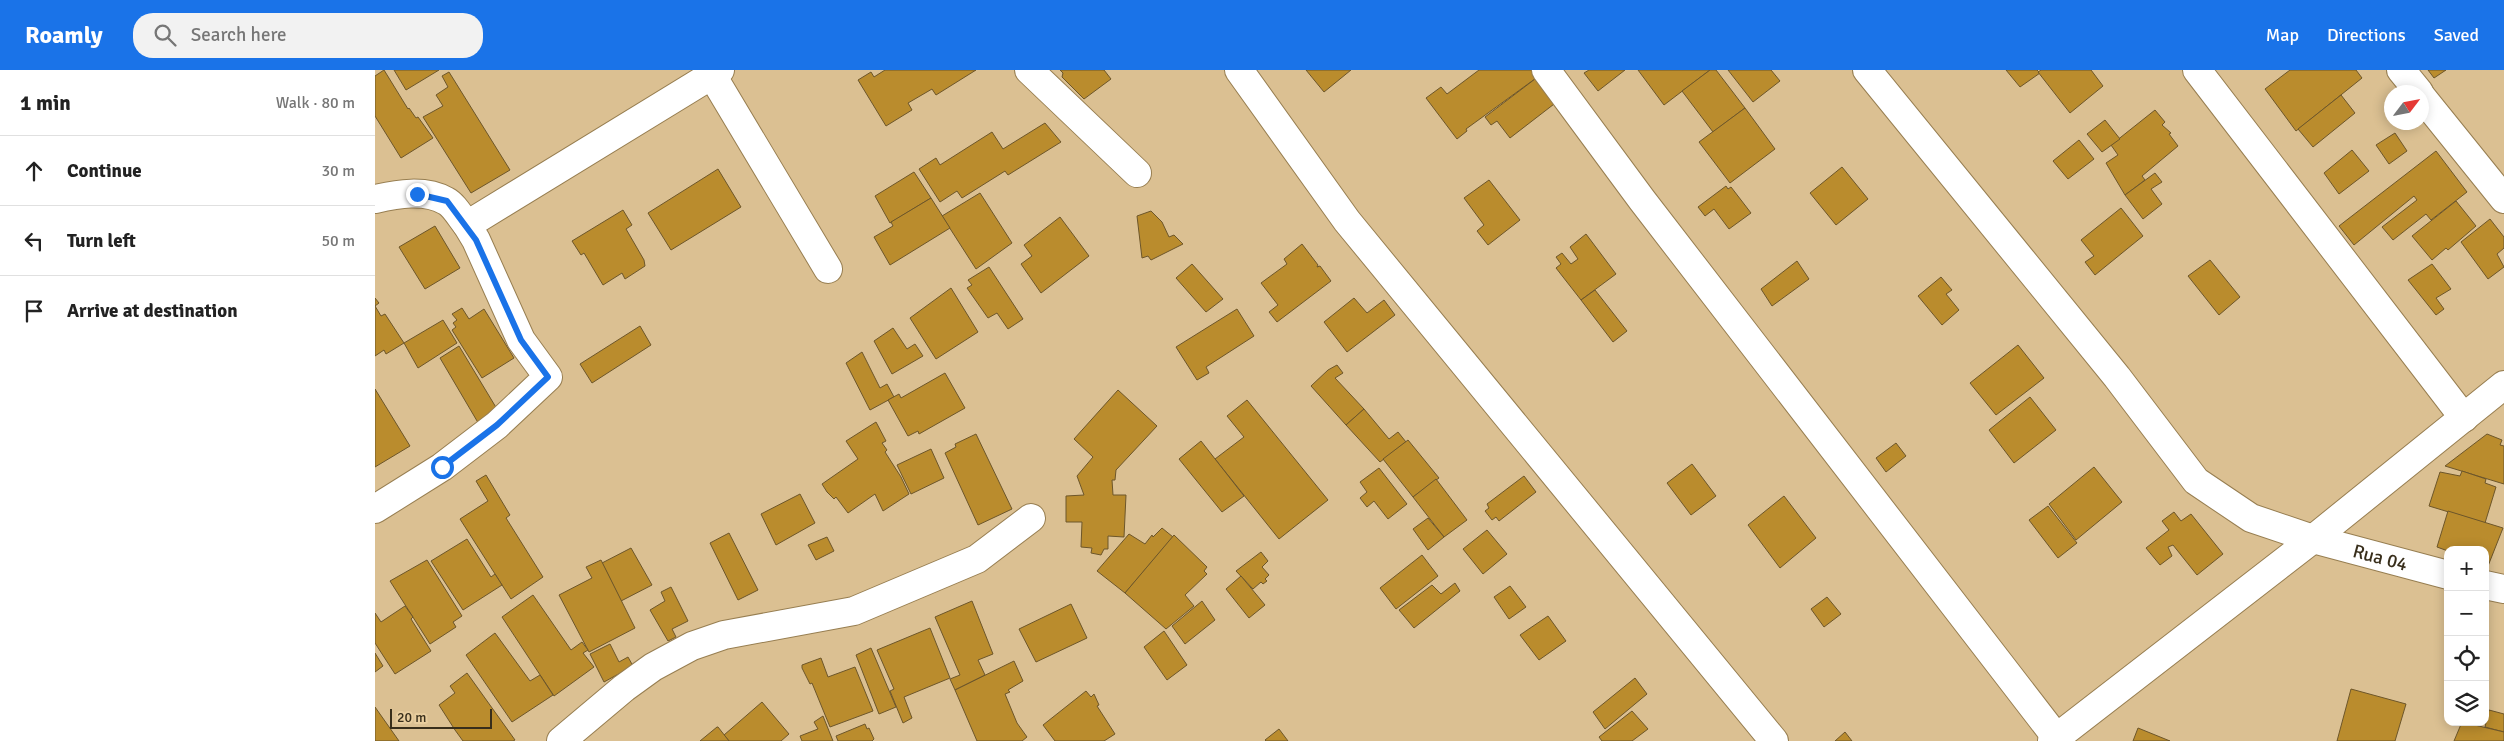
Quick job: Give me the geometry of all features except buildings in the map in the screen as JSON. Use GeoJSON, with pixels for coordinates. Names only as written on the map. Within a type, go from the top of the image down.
{"type":"FeatureCollection","features":[{"type":"Feature","properties":{"kind":"street"},"geometry":{"type":"LineString","coordinates":[[1029,70],[1137,173]]}},
{"type":"Feature","properties":{"kind":"street"},"geometry":{"type":"LineString","coordinates":[[1239,70],[1347,221],[1774,741]]}},
{"type":"Feature","properties":{"kind":"street"},"geometry":{"type":"LineString","coordinates":[[1546,70],[1654,216],[2054,739],[2313,539],[2504,385]]}},
{"type":"Feature","properties":{"kind":"street","name":"Rua 04"},"geometry":{"type":"LineString","coordinates":[[1867,70],[2117,377],[2196,481],[2251,518],[2313,539],[2444,574]]}},
{"type":"Feature","properties":{"kind":"street"},"geometry":{"type":"LineString","coordinates":[[2197,70],[2464,418]]}},
{"type":"Feature","properties":{"kind":"street"},"geometry":{"type":"LineString","coordinates":[[2401,70],[2413,85]]}},
{"type":"Feature","properties":{"kind":"street"},"geometry":{"type":"LineString","coordinates":[[467,225],[716,72],[828,268]]}},
{"type":"Feature","properties":{"kind":"street"},"geometry":{"type":"LineString","coordinates":[[2429,106],[2504,199]]}},
{"type":"Feature","properties":{"kind":"street"},"geometry":{"type":"LineString","coordinates":[[375,199],[393,195],[417,194],[447,201],[467,225],[476,240],[521,340],[548,377],[497,425],[442,467],[375,509]]}},
{"type":"Feature","properties":{"kind":"street"},"geometry":{"type":"LineString","coordinates":[[561,741],[623,688],[653,666],[692,646],[723,635],[854,611],[977,559],[1031,518]]}},
{"type":"Feature","properties":{"kind":"street"},"geometry":{"type":"LineString","coordinates":[[2489,585],[2504,590]]}},
{"type":"Feature","properties":{"kind":"route"},"geometry":{"type":"LineString","coordinates":[[417,194],[447,201],[467,225],[476,240],[521,340],[548,377],[497,425],[442,467]]}}]}
